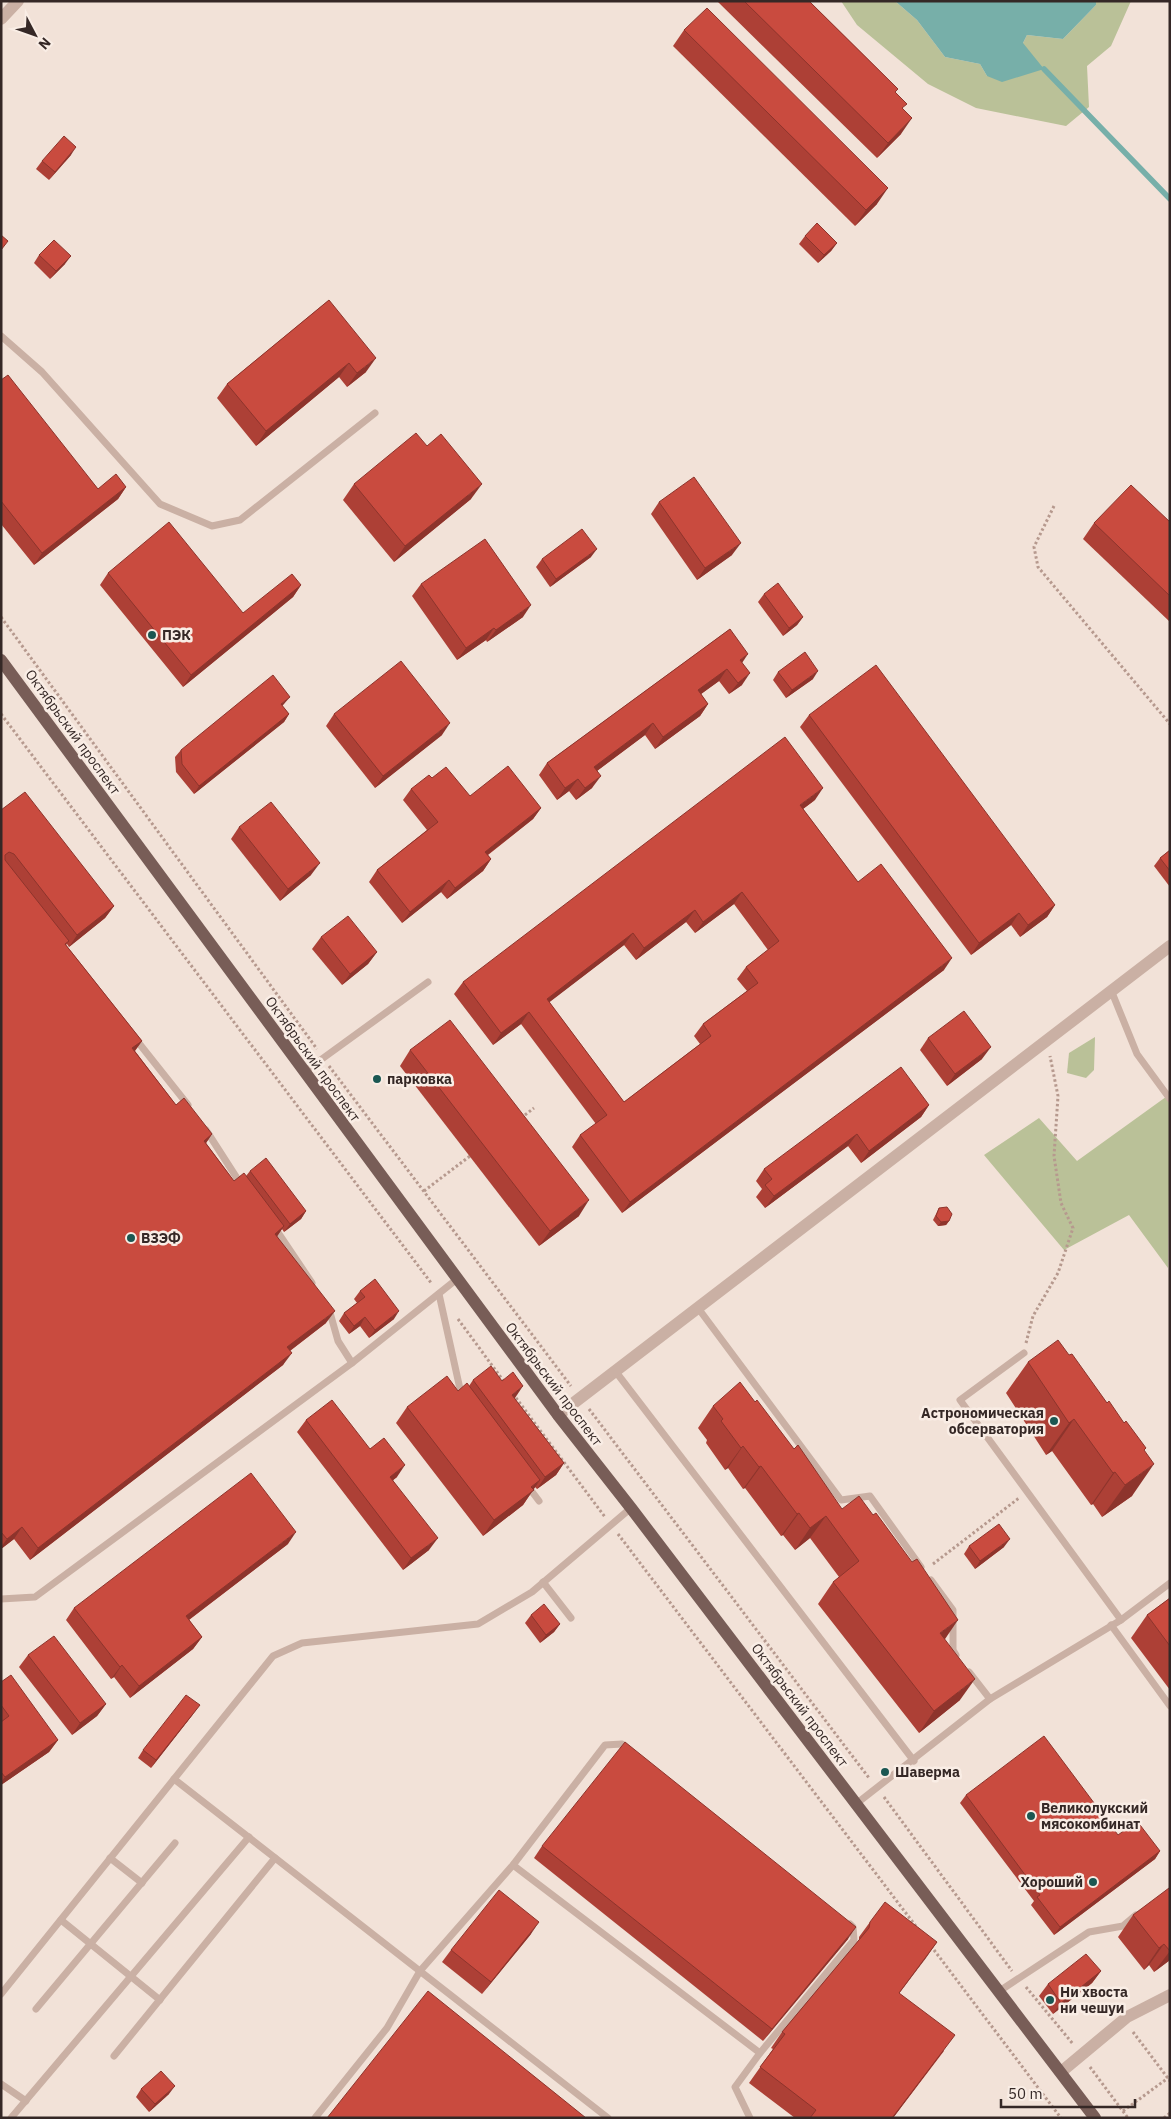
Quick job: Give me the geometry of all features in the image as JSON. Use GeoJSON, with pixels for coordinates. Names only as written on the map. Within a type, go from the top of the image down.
{"type":"FeatureCollection","features":[{"type":"Feature","properties":{"kind":"main road","name":"Октябрьский проспект"},"geometry":{"type":"LineString","coordinates":[[1,660],[558,1416],[631,1508],[1095,2118]]}},
{"type":"Feature","properties":{"kind":"street"},"geometry":{"type":"LineString","coordinates":[[1,19],[18,1]]}},
{"type":"Feature","properties":{"kind":"street"},"geometry":{"type":"LineString","coordinates":[[558,1416],[1170,946]]}},
{"type":"Feature","properties":{"kind":"street"},"geometry":{"type":"LineString","coordinates":[[1061,2072],[1124,2020],[1170,1995]]}},
{"type":"Feature","properties":{"kind":"lane"},"geometry":{"type":"LineString","coordinates":[[1,336],[42,372],[160,504],[212,526],[240,520],[375,414]]}},
{"type":"Feature","properties":{"kind":"lane"},"geometry":{"type":"LineString","coordinates":[[304,1072],[428,982]]}},
{"type":"Feature","properties":{"kind":"lane"},"geometry":{"type":"LineString","coordinates":[[1111,990],[1137,1054],[1170,1099]]}},
{"type":"Feature","properties":{"kind":"lane"},"geometry":{"type":"LineString","coordinates":[[129,1031],[190,1108]]}},
{"type":"Feature","properties":{"kind":"lane"},"geometry":{"type":"LineString","coordinates":[[202,1124],[247,1192]]}},
{"type":"Feature","properties":{"kind":"lane"},"geometry":{"type":"LineString","coordinates":[[269,1220],[318,1291]]}},
{"type":"Feature","properties":{"kind":"lane"},"geometry":{"type":"LineString","coordinates":[[1,1599],[35,1597],[352,1363],[457,1279]]}},
{"type":"Feature","properties":{"kind":"lane"},"geometry":{"type":"LineString","coordinates":[[439,1294],[460,1395],[466,1402]]}},
{"type":"Feature","properties":{"kind":"lane"},"geometry":{"type":"LineString","coordinates":[[323,1299],[328,1308],[338,1341],[352,1363]]}},
{"type":"Feature","properties":{"kind":"lane"},"geometry":{"type":"LineString","coordinates":[[698,1308],[841,1500],[870,1496],[953,1610],[952,1650],[990,1699]]}},
{"type":"Feature","properties":{"kind":"lane"},"geometry":{"type":"LineString","coordinates":[[1024,1353],[960,1400],[1121,1620]]}},
{"type":"Feature","properties":{"kind":"lane"},"geometry":{"type":"LineString","coordinates":[[616,1372],[914,1761]]}},
{"type":"Feature","properties":{"kind":"lane"},"geometry":{"type":"LineString","coordinates":[[522,1478],[539,1501]]}},
{"type":"Feature","properties":{"kind":"lane"},"geometry":{"type":"LineString","coordinates":[[1,1994],[273,1656],[302,1643],[478,1624],[532,1592],[631,1508]]}},
{"type":"Feature","properties":{"kind":"lane"},"geometry":{"type":"LineString","coordinates":[[543,1582],[570,1618]]}},
{"type":"Feature","properties":{"kind":"lane"},"geometry":{"type":"LineString","coordinates":[[856,1804],[914,1761],[990,1699],[1112,1626],[1170,1583]]}},
{"type":"Feature","properties":{"kind":"lane"},"geometry":{"type":"LineString","coordinates":[[1112,1626],[1170,1706]]}},
{"type":"Feature","properties":{"kind":"lane"},"geometry":{"type":"LineString","coordinates":[[315,2118],[386,2028],[420,1971],[513,1865],[605,1745],[622,1744],[637,1756]]}},
{"type":"Feature","properties":{"kind":"lane"},"geometry":{"type":"LineString","coordinates":[[174,1779],[608,2118]]}},
{"type":"Feature","properties":{"kind":"lane"},"geometry":{"type":"LineString","coordinates":[[11,2118],[248,1837]]}},
{"type":"Feature","properties":{"kind":"lane"},"geometry":{"type":"LineString","coordinates":[[36,2009],[176,1843]]}},
{"type":"Feature","properties":{"kind":"lane"},"geometry":{"type":"LineString","coordinates":[[110,1858],[142,1883]]}},
{"type":"Feature","properties":{"kind":"lane"},"geometry":{"type":"LineString","coordinates":[[114,2056],[275,1858]]}},
{"type":"Feature","properties":{"kind":"lane"},"geometry":{"type":"LineString","coordinates":[[513,1865],[760,2052]]}},
{"type":"Feature","properties":{"kind":"lane"},"geometry":{"type":"LineString","coordinates":[[998,1992],[1089,1932],[1123,1926],[1146,1907]]}},
{"type":"Feature","properties":{"kind":"lane"},"geometry":{"type":"LineString","coordinates":[[61,1920],[160,2000]]}},
{"type":"Feature","properties":{"kind":"lane"},"geometry":{"type":"LineString","coordinates":[[750,2118],[735,2087],[760,2052],[854,1940],[853,1927],[845,1921]]}},
{"type":"Feature","properties":{"kind":"lane"},"geometry":{"type":"LineString","coordinates":[[1,2084],[26,2101]]}},
{"type":"Feature","properties":{"kind":"path"},"geometry":{"type":"LineString","coordinates":[[1054,506],[1034,547],[1038,568],[1170,724]]}},
{"type":"Feature","properties":{"kind":"path"},"geometry":{"type":"LineString","coordinates":[[1,617],[323,1058],[877,1789],[1018,1979],[1082,2055],[1128,2118]]}},
{"type":"Feature","properties":{"kind":"path"},"geometry":{"type":"LineString","coordinates":[[1,714],[439,1294]]}},
{"type":"Feature","properties":{"kind":"path"},"geometry":{"type":"LineString","coordinates":[[1024,1353],[1033,1316],[1058,1273],[1073,1228],[1061,1204],[1054,1156],[1058,1096],[1047,1040]]}},
{"type":"Feature","properties":{"kind":"path"},"geometry":{"type":"LineString","coordinates":[[516,1122],[534,1108]]}},
{"type":"Feature","properties":{"kind":"path"},"geometry":{"type":"LineString","coordinates":[[424,1191],[470,1156]]}},
{"type":"Feature","properties":{"kind":"path"},"geometry":{"type":"LineString","coordinates":[[457,1318],[611,1525],[920,1932]]}},
{"type":"Feature","properties":{"kind":"path"},"geometry":{"type":"LineString","coordinates":[[924,1571],[1027,1492]]}},
{"type":"Feature","properties":{"kind":"path"},"geometry":{"type":"LineString","coordinates":[[926,1939],[1062,2118]]}},
{"type":"Feature","properties":{"kind":"path"},"geometry":{"type":"LineString","coordinates":[[1123,2111],[1169,2080],[1124,2020]]}},
{"type":"Feature","properties":{"kind":"path"},"geometry":{"type":"LineString","coordinates":[[1164,2118],[1170,2113]]}},
{"type":"Feature","properties":{"kind":"green space"},"geometry":{"type":"Polygon","coordinates":[[[841,1],[895,1],[917,20],[945,57],[980,64],[987,76],[1023,43],[1027,35],[1063,39],[1096,5],[1096,1],[1131,1],[1111,46],[1087,66],[1089,107],[1066,126],[976,108],[928,84],[857,25],[841,1]]]}},
{"type":"Feature","properties":{"kind":"green space"},"geometry":{"type":"Polygon","coordinates":[[[1095,1037],[1094,1070],[1086,1078],[1067,1073],[1069,1053],[1095,1037]]]}},
{"type":"Feature","properties":{"kind":"green space"},"geometry":{"type":"Polygon","coordinates":[[[1170,1094],[1168,1268],[1129,1215],[1064,1250],[984,1155],[1039,1118],[1077,1161],[1170,1094]]]}},
{"type":"Feature","properties":{"kind":"water"},"geometry":{"type":"Polygon","coordinates":[[[895,1],[1096,1],[1096,5],[1063,39],[1027,35],[1023,43],[1044,69],[1002,82],[987,76],[980,64],[945,57],[917,20],[895,1]]]}},
{"type":"Feature","properties":{"kind":"building"},"geometry":{"type":"Polygon","coordinates":[[[744,1],[809,1],[898,89],[895,92],[907,104],[902,108],[912,118],[888,143],[744,1]]]}},
{"type":"Feature","properties":{"kind":"building"},"geometry":{"type":"Polygon","coordinates":[[[707,8],[888,188],[866,210],[684,30],[707,8]]]}},
{"type":"Feature","properties":{"kind":"building"},"geometry":{"type":"Polygon","coordinates":[[[64,136],[76,147],[55,172],[42,161],[64,136]]]}},
{"type":"Feature","properties":{"kind":"building"},"geometry":{"type":"Polygon","coordinates":[[[817,223],[837,243],[824,255],[805,236],[817,223]]]}},
{"type":"Feature","properties":{"kind":"building"},"geometry":{"type":"Polygon","coordinates":[[[1,235],[8,241],[1,250],[1,235]]]}},
{"type":"Feature","properties":{"kind":"building"},"geometry":{"type":"Polygon","coordinates":[[[54,240],[71,256],[56,271],[39,255],[54,240]]]}},
{"type":"Feature","properties":{"kind":"building"},"geometry":{"type":"Polygon","coordinates":[[[329,300],[376,358],[357,373],[349,363],[266,431],[227,384],[329,300]]]}},
{"type":"Feature","properties":{"kind":"building"},"geometry":{"type":"Polygon","coordinates":[[[8,375],[98,489],[116,474],[126,487],[42,553],[1,501],[1,380],[8,375]]]}},
{"type":"Feature","properties":{"kind":"building"},"geometry":{"type":"Polygon","coordinates":[[[416,433],[427,446],[441,434],[482,484],[405,546],[354,484],[416,433]]]}},
{"type":"Feature","properties":{"kind":"building"},"geometry":{"type":"Polygon","coordinates":[[[694,477],[741,543],[705,568],[659,502],[694,477]]]}},
{"type":"Feature","properties":{"kind":"building"},"geometry":{"type":"Polygon","coordinates":[[[1131,485],[1170,522],[1170,596],[1094,523],[1131,485]]]}},
{"type":"Feature","properties":{"kind":"building"},"geometry":{"type":"Polygon","coordinates":[[[169,522],[243,613],[292,574],[301,585],[191,675],[108,573],[169,522]]]}},
{"type":"Feature","properties":{"kind":"building"},"geometry":{"type":"Polygon","coordinates":[[[582,529],[597,549],[556,579],[542,559],[582,529]]]}},
{"type":"Feature","properties":{"kind":"building"},"geometry":{"type":"Polygon","coordinates":[[[485,539],[531,605],[496,630],[494,628],[466,648],[421,584],[485,539]]]}},
{"type":"Feature","properties":{"kind":"building"},"geometry":{"type":"Polygon","coordinates":[[[778,583],[803,617],[789,628],[764,594],[778,583]]]}},
{"type":"Feature","properties":{"kind":"building"},"geometry":{"type":"Polygon","coordinates":[[[730,629],[748,654],[740,660],[750,673],[738,683],[727,669],[698,690],[708,704],[663,737],[653,723],[594,767],[601,776],[585,788],[578,779],[565,788],[547,763],[730,629]]]}},
{"type":"Feature","properties":{"kind":"building"},"geometry":{"type":"Polygon","coordinates":[[[805,652],[818,671],[792,690],[778,672],[805,652]]]}},
{"type":"Feature","properties":{"kind":"building"},"geometry":{"type":"Polygon","coordinates":[[[401,661],[450,723],[383,776],[334,714],[401,661]]]}},
{"type":"Feature","properties":{"kind":"building"},"geometry":{"type":"Polygon","coordinates":[[[876,665],[1055,905],[1028,925],[1019,913],[979,943],[809,715],[876,665]]]}},
{"type":"Feature","properties":{"kind":"building"},"geometry":{"type":"Polygon","coordinates":[[[273,675],[290,697],[281,704],[289,714],[199,786],[182,764],[181,750],[273,675]]]}},
{"type":"Feature","properties":{"kind":"building"},"geometry":{"type":"Polygon","coordinates":[[[785,737],[823,788],[800,805],[858,882],[881,864],[952,958],[630,1202],[580,1135],[607,1115],[529,1012],[501,1033],[463,982],[785,737]],[[742,892],[703,922],[695,910],[644,948],[633,933],[547,999],[624,1102],[711,1036],[703,1024],[758,983],[746,967],[779,941],[742,892]]]}},
{"type":"Feature","properties":{"kind":"building"},"geometry":{"type":"Polygon","coordinates":[[[508,766],[541,808],[485,852],[491,859],[455,888],[449,880],[410,912],[377,870],[438,822],[411,789],[429,775],[432,778],[446,767],[470,796],[508,766]]]}},
{"type":"Feature","properties":{"kind":"building","name":"ВЗЭФ"},"geometry":{"type":"Polygon","coordinates":[[[25,792],[114,906],[77,935],[14,854],[9,852],[5,855],[5,860],[69,941],[65,944],[142,1041],[132,1048],[176,1105],[184,1098],[212,1134],[204,1141],[234,1181],[244,1173],[284,1226],[275,1234],[335,1311],[287,1347],[292,1353],[38,1548],[22,1527],[7,1539],[1,1532],[1,810],[25,792]]]}},
{"type":"Feature","properties":{"kind":"building"},"geometry":{"type":"Polygon","coordinates":[[[271,802],[320,863],[288,889],[239,827],[271,802]]]}},
{"type":"Feature","properties":{"kind":"building"},"geometry":{"type":"Polygon","coordinates":[[[1170,850],[1170,871],[1160,858],[1170,850]]]}},
{"type":"Feature","properties":{"kind":"building"},"geometry":{"type":"Polygon","coordinates":[[[348,916],[377,952],[350,974],[321,937],[348,916]]]}},
{"type":"Feature","properties":{"kind":"building"},"geometry":{"type":"Polygon","coordinates":[[[964,1011],[991,1047],[955,1074],[928,1038],[964,1011]]]}},
{"type":"Feature","properties":{"kind":"building"},"geometry":{"type":"Polygon","coordinates":[[[450,1020],[589,1200],[550,1231],[410,1050],[450,1020]]]}},
{"type":"Feature","properties":{"kind":"building"},"geometry":{"type":"Polygon","coordinates":[[[901,1067],[929,1105],[869,1151],[857,1134],[774,1196],[765,1185],[772,1179],[764,1169],[901,1067]]]}},
{"type":"Feature","properties":{"kind":"building"},"geometry":{"type":"Polygon","coordinates":[[[266,1158],[306,1211],[290,1224],[250,1171],[266,1158]]]}},
{"type":"Feature","properties":{"kind":"building"},"geometry":{"type":"Polygon","coordinates":[[[947,1207],[952,1214],[949,1221],[941,1222],[936,1216],[939,1208],[947,1207]]]}},
{"type":"Feature","properties":{"kind":"building"},"geometry":{"type":"Polygon","coordinates":[[[375,1279],[399,1311],[375,1330],[365,1317],[354,1326],[344,1313],[365,1297],[360,1291],[375,1279]]]}},
{"type":"Feature","properties":{"kind":"building"},"geometry":{"type":"Polygon","coordinates":[[[1058,1340],[1069,1355],[1072,1354],[1107,1403],[1109,1401],[1124,1423],[1126,1421],[1146,1448],[1144,1450],[1154,1464],[1125,1485],[1115,1472],[1113,1473],[1074,1419],[1069,1423],[1028,1362],[1058,1340]]]}},
{"type":"Feature","properties":{"kind":"building"},"geometry":{"type":"Polygon","coordinates":[[[491,1366],[502,1381],[513,1372],[523,1386],[512,1395],[564,1463],[545,1477],[473,1380],[491,1366]]]}},
{"type":"Feature","properties":{"kind":"building"},"geometry":{"type":"Polygon","coordinates":[[[447,1376],[458,1391],[467,1383],[540,1480],[531,1487],[534,1490],[494,1520],[407,1407],[447,1376]]]}},
{"type":"Feature","properties":{"kind":"building"},"geometry":{"type":"Polygon","coordinates":[[[740,1382],[755,1402],[757,1400],[794,1449],[798,1445],[842,1509],[859,1496],[873,1515],[876,1513],[912,1562],[917,1559],[958,1620],[940,1633],[975,1679],[934,1711],[833,1582],[859,1561],[826,1516],[810,1528],[799,1513],[797,1514],[761,1466],[759,1467],[743,1446],[741,1448],[721,1421],[723,1419],[713,1406],[740,1382]]]}},
{"type":"Feature","properties":{"kind":"building"},"geometry":{"type":"Polygon","coordinates":[[[332,1400],[370,1449],[384,1438],[405,1465],[390,1477],[438,1538],[411,1558],[306,1420],[332,1400]]]}},
{"type":"Feature","properties":{"kind":"building"},"geometry":{"type":"Polygon","coordinates":[[[251,1473],[296,1532],[186,1616],[202,1637],[139,1686],[122,1665],[120,1667],[74,1608],[251,1473]]]}},
{"type":"Feature","properties":{"kind":"building"},"geometry":{"type":"Polygon","coordinates":[[[999,1524],[1010,1539],[980,1561],[969,1546],[999,1524]]]}},
{"type":"Feature","properties":{"kind":"building"},"geometry":{"type":"Polygon","coordinates":[[[1170,1598],[1170,1646],[1147,1615],[1170,1598]]]}},
{"type":"Feature","properties":{"kind":"building"},"geometry":{"type":"Polygon","coordinates":[[[544,1604],[560,1624],[546,1635],[531,1615],[544,1604]]]}},
{"type":"Feature","properties":{"kind":"building"},"geometry":{"type":"Polygon","coordinates":[[[54,1636],[106,1704],[80,1723],[28,1655],[54,1636]]]}},
{"type":"Feature","properties":{"kind":"building"},"geometry":{"type":"Polygon","coordinates":[[[11,1675],[58,1740],[5,1777],[1,1772],[1,1722],[9,1716],[1,1705],[1,1682],[11,1675]]]}},
{"type":"Feature","properties":{"kind":"building"},"geometry":{"type":"Polygon","coordinates":[[[186,1695],[200,1705],[156,1760],[143,1750],[186,1695]]]}},
{"type":"Feature","properties":{"kind":"building"},"geometry":{"type":"Polygon","coordinates":[[[1044,1736],[1118,1835],[1137,1821],[1160,1851],[1060,1927],[1037,1897],[1040,1895],[966,1795],[1044,1736]]]}},
{"type":"Feature","properties":{"kind":"building"},"geometry":{"type":"Polygon","coordinates":[[[625,1742],[856,1927],[772,2029],[542,1846],[625,1742]]]}},
{"type":"Feature","properties":{"kind":"building"},"geometry":{"type":"Polygon","coordinates":[[[1169,1888],[1170,1951],[1164,1944],[1159,1948],[1133,1915],[1169,1888]]]}},
{"type":"Feature","properties":{"kind":"building"},"geometry":{"type":"Polygon","coordinates":[[[499,1890],[539,1922],[491,1982],[451,1950],[499,1890]]]}},
{"type":"Feature","properties":{"kind":"building"},"geometry":{"type":"Polygon","coordinates":[[[885,1902],[937,1942],[899,1993],[955,2035],[892,2118],[810,2118],[816,2110],[760,2067],[785,2034],[782,2032],[869,1928],[870,1922],[885,1902]]]}},
{"type":"Feature","properties":{"kind":"building"},"geometry":{"type":"Polygon","coordinates":[[[1086,1954],[1101,1971],[1061,2003],[1048,1984],[1086,1954]]]}},
{"type":"Feature","properties":{"kind":"building"},"geometry":{"type":"Polygon","coordinates":[[[428,1991],[586,2118],[327,2118],[428,1991]]]}},
{"type":"Feature","properties":{"kind":"building"},"geometry":{"type":"Polygon","coordinates":[[[161,2071],[175,2086],[155,2104],[141,2089],[161,2071]]]}},
{"type":"Feature","properties":{"kind":"waterway"},"geometry":{"type":"LineString","coordinates":[[1044,69],[1170,199]]}},
{"type":"Feature","properties":{"kind":"place","name":"ПЭК"},"geometry":{"type":"Point","coordinates":[152,635]}},
{"type":"Feature","properties":{"kind":"place","name":"парковка"},"geometry":{"type":"Point","coordinates":[377,1079]}},
{"type":"Feature","properties":{"kind":"place","name":"ВЗЭФ"},"geometry":{"type":"Point","coordinates":[131,1238]}},
{"type":"Feature","properties":{"kind":"place","name":"Aстрономическая обсерватория"},"geometry":{"type":"Point","coordinates":[1054,1421]}},
{"type":"Feature","properties":{"kind":"place","name":"Шаверма"},"geometry":{"type":"Point","coordinates":[885,1772]}},
{"type":"Feature","properties":{"kind":"place","name":"Великолукский мясокомбинат"},"geometry":{"type":"Point","coordinates":[1031,1816]}},
{"type":"Feature","properties":{"kind":"place","name":"Хороший"},"geometry":{"type":"Point","coordinates":[1093,1882]}},
{"type":"Feature","properties":{"kind":"place","name":"Ни хвоста ни чешуи"},"geometry":{"type":"Point","coordinates":[1050,2000]}}]}
